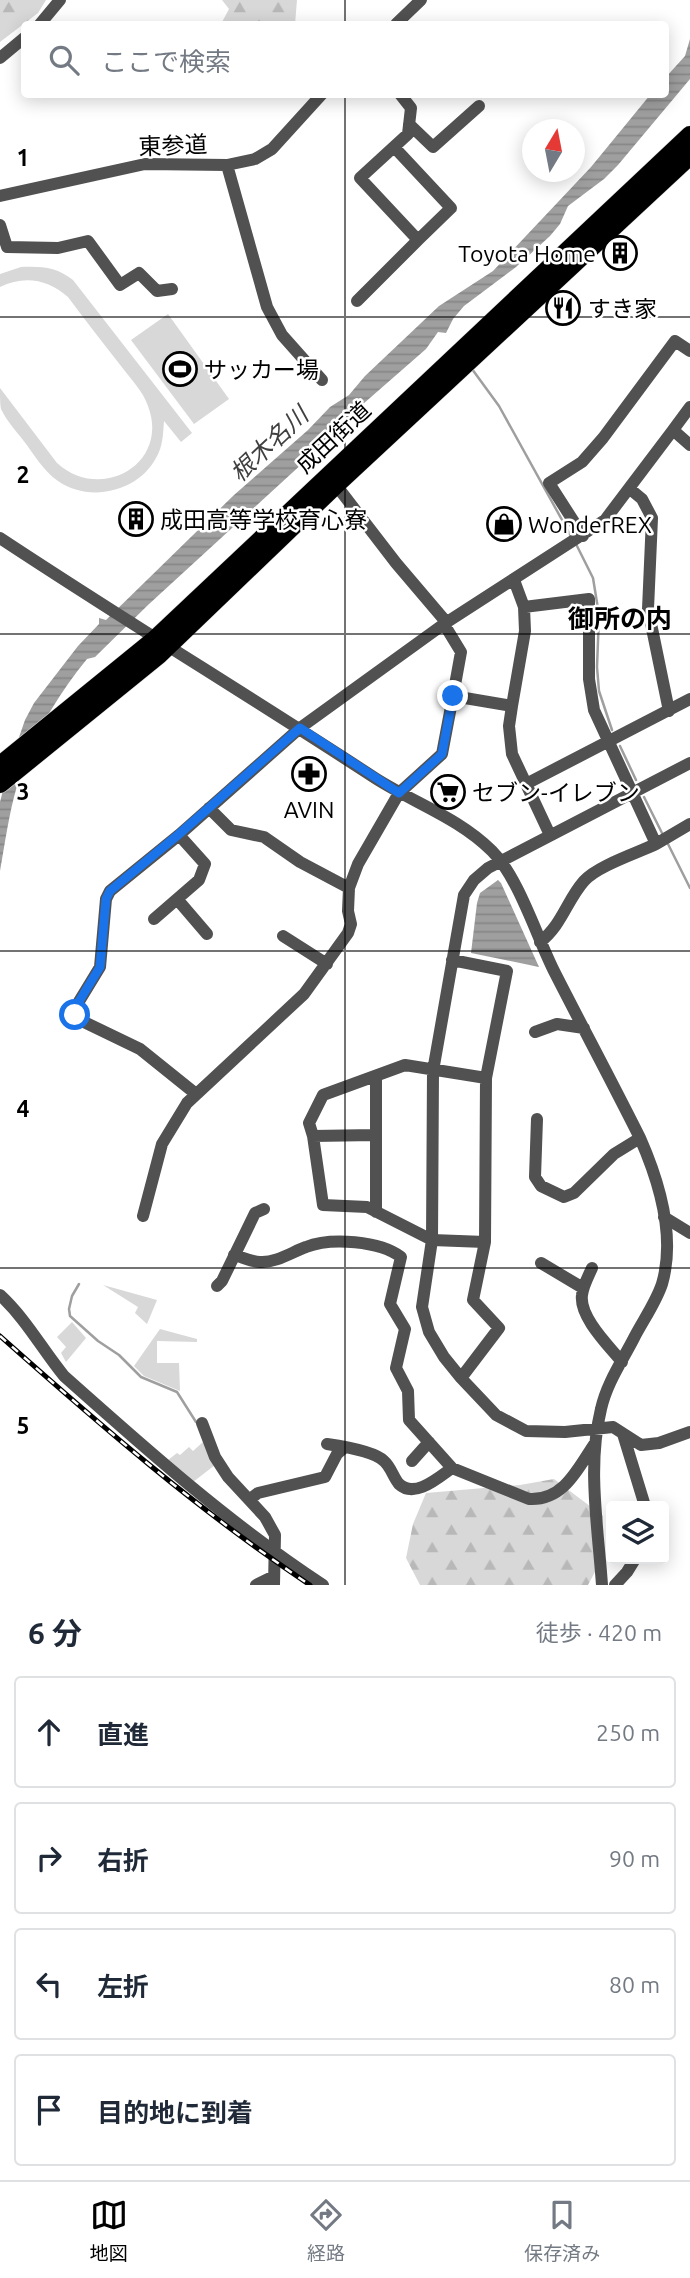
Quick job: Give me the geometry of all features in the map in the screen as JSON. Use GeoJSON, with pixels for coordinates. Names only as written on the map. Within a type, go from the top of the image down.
{"type":"FeatureCollection","features":[{"type":"Feature","properties":{"kind":"highway","name":"成田街道"},"geometry":{"type":"LineString","coordinates":[[0,783],[146,657],[155,639],[690,135]]}},
{"type":"Feature","properties":{"kind":"highway","name":"成田街道"},"geometry":{"type":"LineString","coordinates":[[155,639],[336,485],[690,156]]}},
{"type":"Feature","properties":{"kind":"highway","name":"成田街道"},"geometry":{"type":"LineString","coordinates":[[0,765],[146,657]]}},
{"type":"Feature","properties":{"kind":"street"},"geometry":{"type":"LineString","coordinates":[[42,21],[60,0]]}},
{"type":"Feature","properties":{"kind":"street"},"geometry":{"type":"LineString","coordinates":[[399,21],[421,0]]}},
{"type":"Feature","properties":{"kind":"street"},"geometry":{"type":"LineString","coordinates":[[0,58],[21,40]]}},
{"type":"Feature","properties":{"kind":"street","name":"東参道"},"geometry":{"type":"LineString","coordinates":[[0,196],[145,164],[227,165],[256,159],[272,149],[318,98]]}},
{"type":"Feature","properties":{"kind":"street"},"geometry":{"type":"LineString","coordinates":[[403,98],[411,108],[408,134],[360,178],[418,240]]}},
{"type":"Feature","properties":{"kind":"street"},"geometry":{"type":"LineString","coordinates":[[409,124],[433,147],[479,106]]}},
{"type":"Feature","properties":{"kind":"street"},"geometry":{"type":"LineString","coordinates":[[357,301],[452,208],[394,147]]}},
{"type":"Feature","properties":{"kind":"street"},"geometry":{"type":"LineString","coordinates":[[227,165],[267,307],[282,335],[322,380]]}},
{"type":"Feature","properties":{"kind":"street"},"geometry":{"type":"LineString","coordinates":[[0,225],[7,247],[58,248],[88,241],[120,285],[139,273],[157,291],[172,289]]}},
{"type":"Feature","properties":{"kind":"street"},"geometry":{"type":"LineString","coordinates":[[577,540],[549,483],[582,462],[676,341],[690,351]]}},
{"type":"Feature","properties":{"kind":"street"},"geometry":{"type":"LineString","coordinates":[[196,1094],[140,1049],[80,1020],[75,1015],[75,1008],[100,967],[106,899],[110,891],[300,728],[446,624],[604,520],[690,407]]}},
{"type":"Feature","properties":{"kind":"street"},"geometry":{"type":"LineString","coordinates":[[673,430],[690,445]]}},
{"type":"Feature","properties":{"kind":"street"},"geometry":{"type":"LineString","coordinates":[[143,1216],[162,1144],[187,1103],[284,1014],[304,994],[327,964],[350,929],[349,888],[358,863],[399,793],[442,754],[461,652],[446,624],[336,485]]}},
{"type":"Feature","properties":{"kind":"street"},"geometry":{"type":"LineString","coordinates":[[630,489],[642,499],[652,518],[648,609],[669,711]]}},
{"type":"Feature","properties":{"kind":"street"},"geometry":{"type":"LineString","coordinates":[[0,538],[399,793],[456,822],[492,851],[509,873],[540,942],[640,1138],[651,1163],[664,1217],[667,1247],[661,1285],[611,1379],[597,1428],[594,1479],[602,1585]]}},
{"type":"Feature","properties":{"kind":"street"},"geometry":{"type":"LineString","coordinates":[[514,580],[524,607],[525,631],[509,726],[512,754],[550,835]]}},
{"type":"Feature","properties":{"kind":"street"},"geometry":{"type":"LineString","coordinates":[[524,607],[589,598],[589,679],[594,710],[632,794],[662,841]]}},
{"type":"Feature","properties":{"kind":"street"},"geometry":{"type":"LineString","coordinates":[[453,696],[512,706]]}},
{"type":"Feature","properties":{"kind":"street"},"geometry":{"type":"LineString","coordinates":[[526,784],[690,699]]}},
{"type":"Feature","properties":{"kind":"street"},"geometry":{"type":"LineString","coordinates":[[690,763],[488,868],[474,880],[464,895],[433,1071],[432,1240],[422,1307],[429,1332],[461,1378],[496,1415],[526,1431],[565,1432],[613,1427],[641,1445],[659,1443],[690,1432]]}},
{"type":"Feature","properties":{"kind":"street"},"geometry":{"type":"LineString","coordinates":[[209,808],[231,830],[264,836],[300,862],[349,888]]}},
{"type":"Feature","properties":{"kind":"street"},"geometry":{"type":"LineString","coordinates":[[540,942],[552,933],[583,881],[596,871],[662,841],[690,824]]}},
{"type":"Feature","properties":{"kind":"street"},"geometry":{"type":"LineString","coordinates":[[154,919],[199,880],[205,864],[178,835]]}},
{"type":"Feature","properties":{"kind":"street"},"geometry":{"type":"LineString","coordinates":[[177,899],[207,934]]}},
{"type":"Feature","properties":{"kind":"street"},"geometry":{"type":"LineString","coordinates":[[283,936],[327,964]]}},
{"type":"Feature","properties":{"kind":"street"},"geometry":{"type":"LineString","coordinates":[[452,961],[507,971],[486,1078],[485,1242],[473,1300],[499,1328],[461,1378]]}},
{"type":"Feature","properties":{"kind":"street"},"geometry":{"type":"LineString","coordinates":[[535,1032],[557,1024],[584,1028]]}},
{"type":"Feature","properties":{"kind":"street"},"geometry":{"type":"LineString","coordinates":[[485,1242],[432,1240],[367,1207],[323,1205],[309,1123],[323,1095],[405,1065],[486,1078]]}},
{"type":"Feature","properties":{"kind":"street"},"geometry":{"type":"LineString","coordinates":[[376,1076],[376,1212]]}},
{"type":"Feature","properties":{"kind":"street"},"geometry":{"type":"LineString","coordinates":[[537,1119],[536,1177],[541,1186],[564,1197],[574,1193],[614,1154],[640,1138]]}},
{"type":"Feature","properties":{"kind":"street"},"geometry":{"type":"LineString","coordinates":[[313,1136],[375,1135]]}},
{"type":"Feature","properties":{"kind":"street"},"geometry":{"type":"LineString","coordinates":[[217,1286],[222,1281],[255,1213],[264,1209]]}},
{"type":"Feature","properties":{"kind":"street"},"geometry":{"type":"LineString","coordinates":[[664,1217],[690,1233]]}},
{"type":"Feature","properties":{"kind":"street"},"geometry":{"type":"LineString","coordinates":[[234,1255],[262,1263],[323,1242],[344,1242],[371,1245],[401,1257],[390,1304],[405,1329],[396,1368],[408,1391],[409,1420],[453,1468],[529,1499],[539,1499],[566,1486],[595,1443]]}},
{"type":"Feature","properties":{"kind":"street"},"geometry":{"type":"LineString","coordinates":[[541,1263],[583,1288]]}},
{"type":"Feature","properties":{"kind":"street"},"geometry":{"type":"LineString","coordinates":[[592,1268],[583,1288],[582,1304],[587,1315],[622,1362]]}},
{"type":"Feature","properties":{"kind":"street"},"geometry":{"type":"LineString","coordinates":[[0,1295],[27,1325],[64,1376],[184,1481],[323,1585]]}},
{"type":"Feature","properties":{"kind":"street"},"geometry":{"type":"LineString","coordinates":[[202,1423],[215,1457],[228,1477],[265,1517],[275,1535],[274,1581],[256,1585]]}},
{"type":"Feature","properties":{"kind":"street"},"geometry":{"type":"LineString","coordinates":[[623,1434],[643,1501]]}},
{"type":"Feature","properties":{"kind":"street"},"geometry":{"type":"LineString","coordinates":[[412,1461],[429,1442]]}},
{"type":"Feature","properties":{"kind":"street"},"geometry":{"type":"LineString","coordinates":[[327,1444],[377,1456],[384,1461],[397,1482],[410,1489],[431,1483],[453,1468]]}},
{"type":"Feature","properties":{"kind":"street"},"geometry":{"type":"LineString","coordinates":[[250,1499],[258,1493],[325,1476],[337,1454],[345,1447]]}},
{"type":"Feature","properties":{"kind":"street"},"geometry":{"type":"LineString","coordinates":[[615,1585],[632,1564]]}},
{"type":"Feature","properties":{"kind":"green space"},"geometry":{"type":"Polygon","coordinates":[[[0,0],[46,0],[38,13],[28,21],[21,21],[21,26],[0,42],[0,0]]]}},
{"type":"Feature","properties":{"kind":"green space"},"geometry":{"type":"Polygon","coordinates":[[[222,0],[297,0],[295,21],[223,21],[229,9],[222,0]]]}},
{"type":"Feature","properties":{"kind":"green space"},"geometry":{"type":"Polygon","coordinates":[[[21,267],[48,268],[73,280],[192,433],[181,442],[164,421],[156,458],[148,470],[125,486],[98,492],[84,491],[70,488],[58,481],[39,462],[1,409],[0,388],[57,463],[74,474],[93,479],[111,478],[127,471],[140,460],[149,445],[152,427],[143,395],[68,297],[52,286],[36,281],[18,281],[0,287],[0,274],[21,267]]]}},
{"type":"Feature","properties":{"kind":"green space","name":"サッカー場"},"geometry":{"type":"Polygon","coordinates":[[[168,314],[229,399],[194,424],[131,340],[168,314]]]}},
{"type":"Feature","properties":{"kind":"green space"},"geometry":{"type":"Polygon","coordinates":[[[103,1285],[157,1300],[147,1324],[135,1313],[138,1307],[103,1285]]]}},
{"type":"Feature","properties":{"kind":"green space"},"geometry":{"type":"Polygon","coordinates":[[[72,1322],[86,1338],[66,1362],[61,1353],[66,1347],[57,1337],[72,1322]]]}},
{"type":"Feature","properties":{"kind":"green space"},"geometry":{"type":"Polygon","coordinates":[[[160,1329],[197,1339],[197,1342],[157,1341],[157,1363],[179,1363],[180,1391],[144,1376],[134,1366],[160,1329]]]}},
{"type":"Feature","properties":{"kind":"green space"},"geometry":{"type":"Polygon","coordinates":[[[203,1442],[215,1465],[193,1482],[168,1460],[189,1447],[193,1451],[203,1442]]]}},
{"type":"Feature","properties":{"kind":"green space"},"geometry":{"type":"Polygon","coordinates":[[[554,1479],[603,1516],[596,1570],[588,1585],[420,1585],[406,1558],[413,1524],[426,1493],[520,1485],[554,1479]]]}},
{"type":"Feature","properties":{"kind":"shaded area"},"geometry":{"type":"Polygon","coordinates":[[[690,39],[690,79],[618,165],[568,206],[560,224],[550,236],[516,267],[464,306],[446,333],[438,332],[426,349],[347,418],[328,440],[95,657],[87,659],[55,704],[29,752],[14,796],[0,871],[0,802],[25,720],[34,703],[78,646],[99,624],[99,618],[106,620],[234,495],[330,407],[349,395],[365,376],[439,306],[493,271],[577,182],[585,182],[585,173],[648,98],[669,98],[669,74],[685,56],[690,39]]]}},
{"type":"Feature","properties":{"kind":"shaded area"},"geometry":{"type":"Polygon","coordinates":[[[498,880],[539,967],[471,953],[480,893],[498,880]]]}},
{"type":"Feature","properties":{"kind":"waterway"},"geometry":{"type":"LineString","coordinates":[[472,369],[499,406],[572,538]]}},
{"type":"Feature","properties":{"kind":"waterway"},"geometry":{"type":"LineString","coordinates":[[576,544],[593,578],[599,615],[599,691],[612,730]]}},
{"type":"Feature","properties":{"kind":"waterway"},"geometry":{"type":"LineString","coordinates":[[620,746],[636,780]]}},
{"type":"Feature","properties":{"kind":"waterway"},"geometry":{"type":"LineString","coordinates":[[644,797],[663,835]]}},
{"type":"Feature","properties":{"kind":"waterway"},"geometry":{"type":"LineString","coordinates":[[668,844],[690,888]]}},
{"type":"Feature","properties":{"kind":"waterway"},"geometry":{"type":"LineString","coordinates":[[79,1284],[72,1296],[70,1316],[98,1341],[119,1355],[141,1377],[177,1392],[196,1422]]}},
{"type":"Feature","properties":{"kind":"railway"},"geometry":{"type":"LineString","coordinates":[[0,1336],[189,1497],[310,1585]]}},
{"type":"Feature","properties":{"kind":"place","name":"Toyota Home"},"geometry":{"type":"Point","coordinates":[620,253]}},
{"type":"Feature","properties":{"kind":"place","name":"すき家"},"geometry":{"type":"Point","coordinates":[563,308]}},
{"type":"Feature","properties":{"kind":"place","name":"サッカー場"},"geometry":{"type":"Point","coordinates":[180,369]}},
{"type":"Feature","properties":{"kind":"place","name":"成田高等学校育心寮"},"geometry":{"type":"Point","coordinates":[136,519]}},
{"type":"Feature","properties":{"kind":"place","name":"WonderREX"},"geometry":{"type":"Point","coordinates":[504,524]}},
{"type":"Feature","properties":{"kind":"place","name":"AVIN"},"geometry":{"type":"Point","coordinates":[309,774]}},
{"type":"Feature","properties":{"kind":"place","name":"セブン-イレブン"},"geometry":{"type":"Point","coordinates":[448,792]}},
{"type":"Feature","properties":{"kind":"district","name":"御所の内"},"geometry":{"type":"Point","coordinates":[620,618]}},
{"type":"Feature","properties":{"kind":"route"},"geometry":{"type":"LineString","coordinates":[[75,1015],[75,1008],[100,967],[106,899],[110,891],[300,728],[399,793],[442,754],[453,696]]}},
{"type":"Feature","properties":{"kind":"water label","name":"根木名川"},"geometry":{"type":"Point","coordinates":[269,444]}}]}
